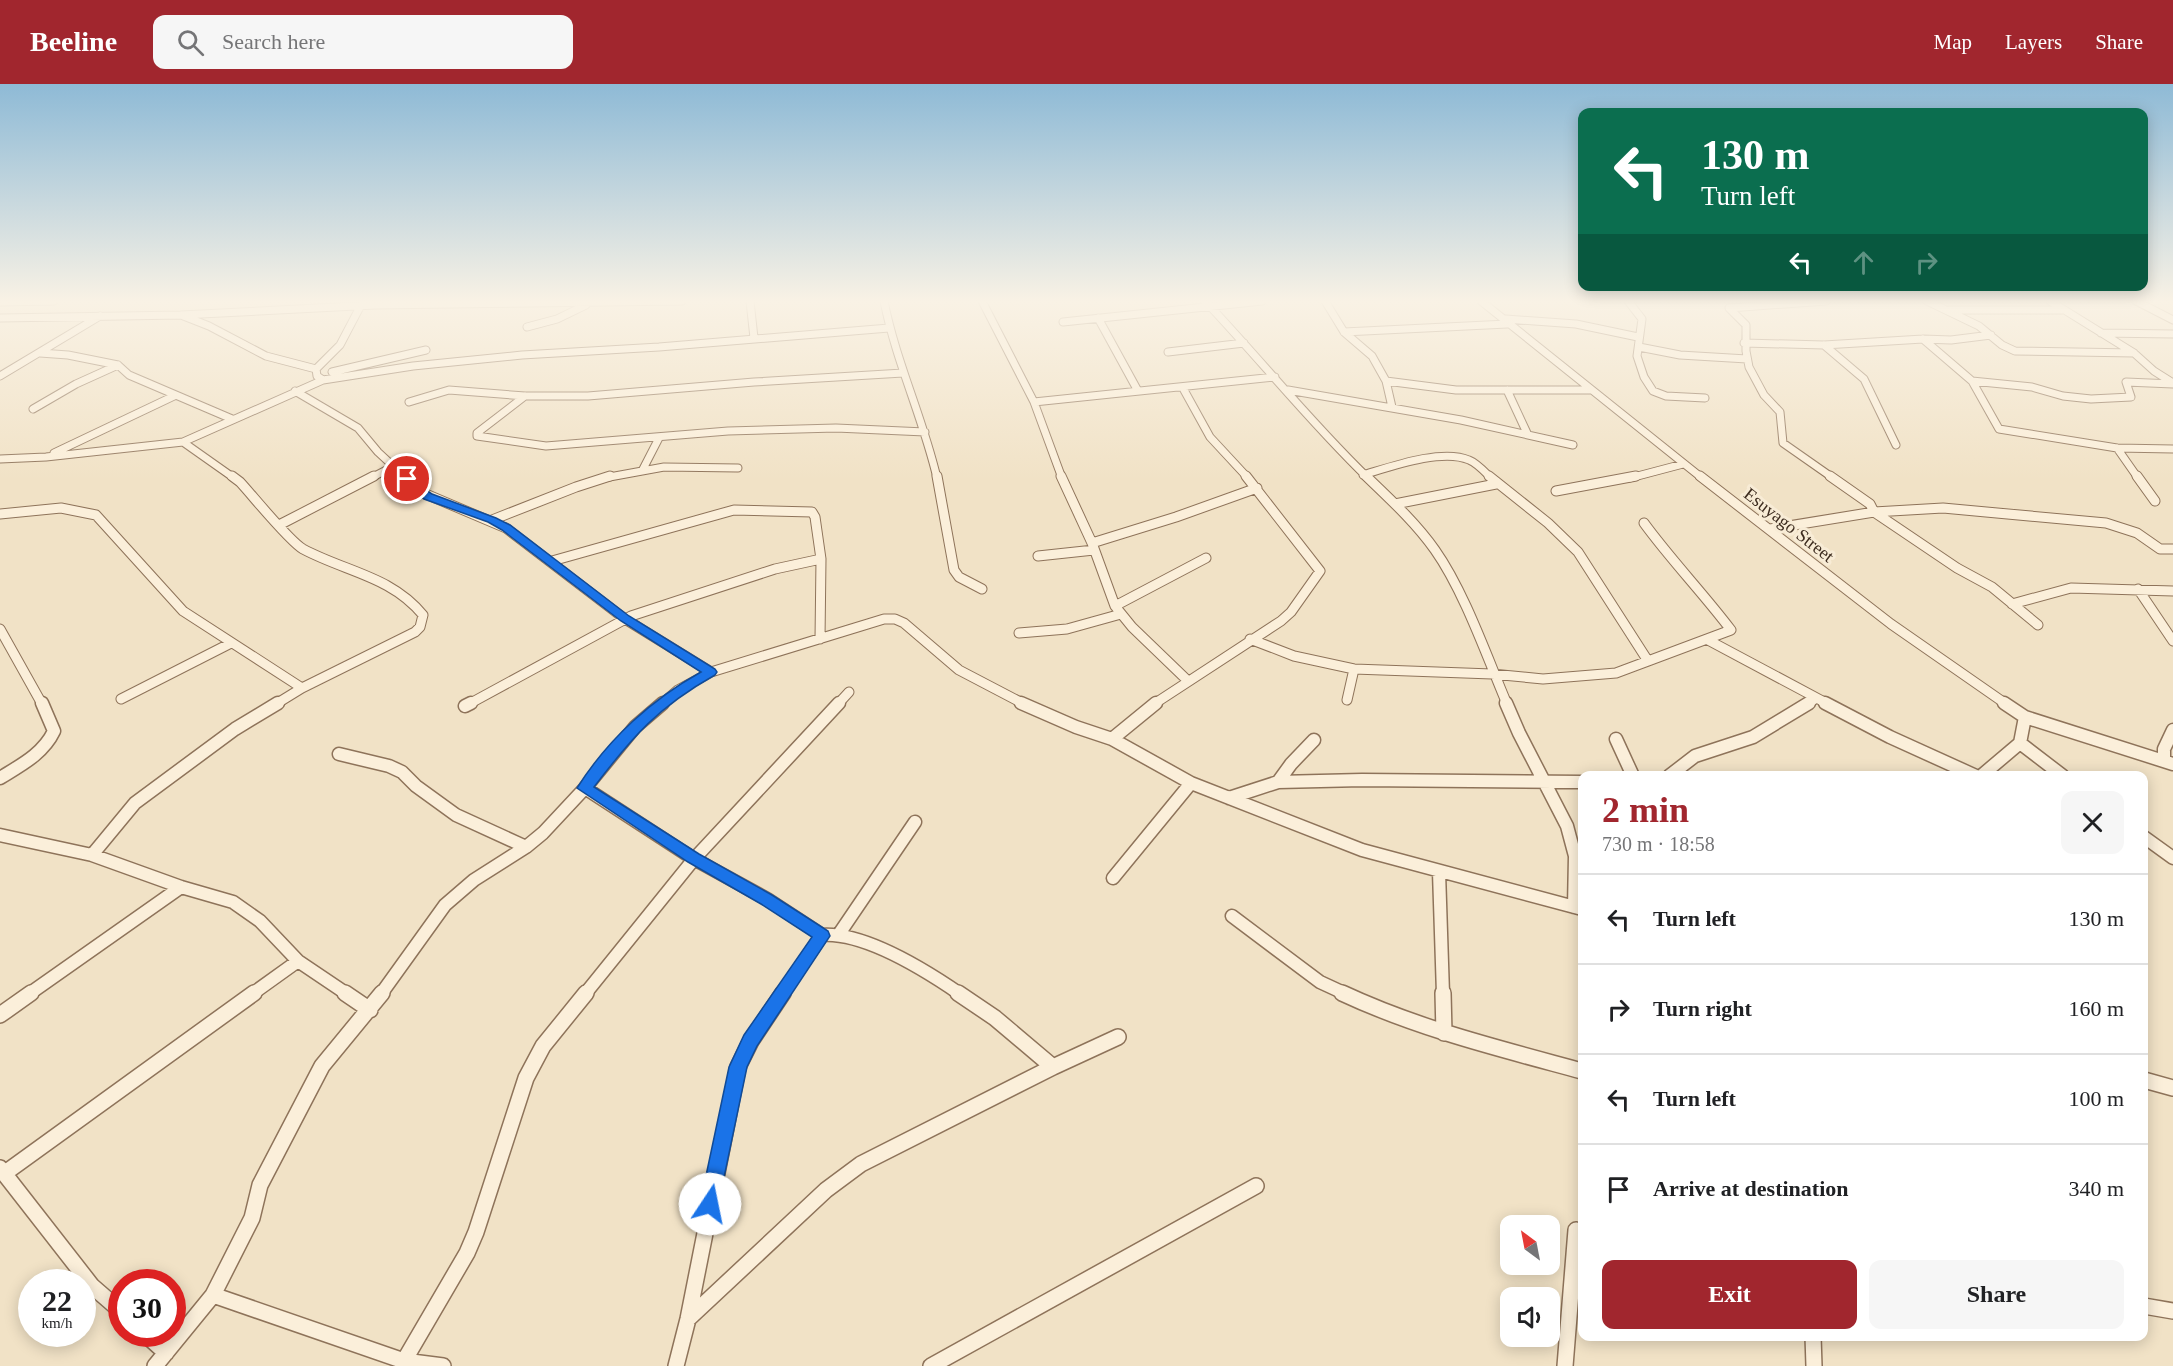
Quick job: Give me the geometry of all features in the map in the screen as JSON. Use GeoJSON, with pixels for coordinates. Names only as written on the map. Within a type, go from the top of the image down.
{"type":"FeatureCollection","features":[{"type":"Feature","properties":{"kind":"street"},"geometry":{"type":"LineString","coordinates":[[0,376],[26,361]]}},
{"type":"Feature","properties":{"kind":"street"},"geometry":{"type":"LineString","coordinates":[[97,361],[118,365],[129,375],[232,419]]}},
{"type":"Feature","properties":{"kind":"street"},"geometry":{"type":"LineString","coordinates":[[279,361],[319,375],[464,361]]}},
{"type":"Feature","properties":{"kind":"street"},"geometry":{"type":"LineString","coordinates":[[319,375],[329,361]]}},
{"type":"Feature","properties":{"kind":"street"},"geometry":{"type":"LineString","coordinates":[[1,459],[46,457],[183,442],[295,391],[319,375],[380,361]]}},
{"type":"Feature","properties":{"kind":"street"},"geometry":{"type":"LineString","coordinates":[[899,361],[925,432],[937,474],[954,570],[959,578],[982,589]]}},
{"type":"Feature","properties":{"kind":"street"},"geometry":{"type":"LineString","coordinates":[[1013,361],[1034,402],[1069,496],[1093,546],[1118,610],[1188,680]]}},
{"type":"Feature","properties":{"kind":"street"},"geometry":{"type":"LineString","coordinates":[[1120,361],[1138,391]]}},
{"type":"Feature","properties":{"kind":"street"},"geometry":{"type":"LineString","coordinates":[[155,1366],[213,1295],[252,1218],[260,1185],[322,1066],[370,1010],[444,905],[474,880],[526,847],[585,788],[622,741],[647,715],[678,690],[711,672],[884,619],[894,619],[904,623],[959,670],[1026,705],[1076,727],[1112,739],[1191,783],[1362,850],[1578,908],[1575,856],[1567,826],[1492,674],[1482,645],[1458,593],[1435,550],[1395,504],[1325,437],[1288,390],[1260,361]]}},
{"type":"Feature","properties":{"kind":"street"},"geometry":{"type":"LineString","coordinates":[[1375,361],[1386,381],[1392,407]]}},
{"type":"Feature","properties":{"kind":"street","name":"Esuyago Street"},"geometry":{"type":"LineString","coordinates":[[1555,361],[1683,465],[1947,666],[2025,717],[2168,762]]}},
{"type":"Feature","properties":{"kind":"street"},"geometry":{"type":"LineString","coordinates":[[1639,361],[1644,377],[1653,391],[1666,396],[1705,398]]}},
{"type":"Feature","properties":{"kind":"street"},"geometry":{"type":"LineString","coordinates":[[1748,361],[1765,398],[1780,412],[1782,443],[1785,446],[1870,504],[1874,512],[1957,568],[1992,587],[2038,625]]}},
{"type":"Feature","properties":{"kind":"street"},"geometry":{"type":"LineString","coordinates":[[1843,361],[1864,379],[1896,445]]}},
{"type":"Feature","properties":{"kind":"street"},"geometry":{"type":"LineString","coordinates":[[1948,361],[1972,381],[1999,429],[2117,448],[2173,449]]}},
{"type":"Feature","properties":{"kind":"street"},"geometry":{"type":"LineString","coordinates":[[2143,361],[2173,384]]}},
{"type":"Feature","properties":{"kind":"street"},"geometry":{"type":"LineString","coordinates":[[33,409],[76,384],[118,365]]}},
{"type":"Feature","properties":{"kind":"street"},"geometry":{"type":"LineString","coordinates":[[409,402],[449,390],[525,396],[588,396],[754,382],[903,373]]}},
{"type":"Feature","properties":{"kind":"street"},"geometry":{"type":"LineString","coordinates":[[1034,402],[1138,391],[1184,390],[1275,377]]}},
{"type":"Feature","properties":{"kind":"street"},"geometry":{"type":"LineString","coordinates":[[1386,381],[1456,390],[1591,390]]}},
{"type":"Feature","properties":{"kind":"street"},"geometry":{"type":"LineString","coordinates":[[1972,381],[2032,387],[2063,396],[2091,399],[2131,397],[2126,382],[2173,384]]}},
{"type":"Feature","properties":{"kind":"street"},"geometry":{"type":"LineString","coordinates":[[1112,739],[1161,698],[1250,639],[1270,629],[1291,612],[1320,571],[1257,488],[1210,436],[1184,390]]}},
{"type":"Feature","properties":{"kind":"street"},"geometry":{"type":"LineString","coordinates":[[1288,390],[1527,433],[1573,445]]}},
{"type":"Feature","properties":{"kind":"street"},"geometry":{"type":"LineString","coordinates":[[1507,390],[1527,433]]}},
{"type":"Feature","properties":{"kind":"street"},"geometry":{"type":"LineString","coordinates":[[295,391],[358,428],[392,467],[428,496],[492,520],[552,561],[625,619],[711,672]]}},
{"type":"Feature","properties":{"kind":"street"},"geometry":{"type":"LineString","coordinates":[[46,457],[174,396]]}},
{"type":"Feature","properties":{"kind":"street"},"geometry":{"type":"LineString","coordinates":[[525,396],[477,433],[477,436],[546,446],[659,438],[728,430],[836,428],[925,432]]}},
{"type":"Feature","properties":{"kind":"street"},"geometry":{"type":"LineString","coordinates":[[643,469],[659,438]]}},
{"type":"Feature","properties":{"kind":"street"},"geometry":{"type":"LineString","coordinates":[[92,855],[135,803],[235,729],[302,688],[416,632],[423,615],[410,598],[391,586],[301,548],[240,482],[183,442]]}},
{"type":"Feature","properties":{"kind":"street"},"geometry":{"type":"LineString","coordinates":[[2117,448],[2155,501]]}},
{"type":"Feature","properties":{"kind":"street"},"geometry":{"type":"LineString","coordinates":[[1363,475],[1414,460],[1460,457],[1482,470],[1496,484],[1548,523],[1578,552],[1648,661]]}},
{"type":"Feature","properties":{"kind":"street"},"geometry":{"type":"LineString","coordinates":[[1556,491],[1629,478],[1683,465]]}},
{"type":"Feature","properties":{"kind":"street"},"geometry":{"type":"LineString","coordinates":[[281,524],[392,467]]}},
{"type":"Feature","properties":{"kind":"street"},"geometry":{"type":"LineString","coordinates":[[492,520],[590,483],[643,469],[738,468]]}},
{"type":"Feature","properties":{"kind":"street"},"geometry":{"type":"LineString","coordinates":[[1395,504],[1496,484]]}},
{"type":"Feature","properties":{"kind":"street"},"geometry":{"type":"LineString","coordinates":[[1038,556],[1093,546],[1257,488]]}},
{"type":"Feature","properties":{"kind":"street"},"geometry":{"type":"LineString","coordinates":[[0,514],[81,508],[96,515],[183,611],[302,688]]}},
{"type":"Feature","properties":{"kind":"street"},"geometry":{"type":"LineString","coordinates":[[1770,529],[1874,512],[1943,508],[2106,523],[2138,533],[2160,549],[2173,549]]}},
{"type":"Feature","properties":{"kind":"street"},"geometry":{"type":"LineString","coordinates":[[552,561],[726,512],[758,509],[812,512],[815,517],[821,559],[819,639]]}},
{"type":"Feature","properties":{"kind":"street"},"geometry":{"type":"LineString","coordinates":[[1250,639],[1294,656],[1354,669],[1492,674],[1543,679],[1616,673],[1731,630],[1696,585],[1672,561],[1644,523]]}},
{"type":"Feature","properties":{"kind":"street"},"geometry":{"type":"LineString","coordinates":[[1019,633],[1067,629],[1118,610],[1206,558]]}},
{"type":"Feature","properties":{"kind":"street"},"geometry":{"type":"LineString","coordinates":[[465,706],[625,619],[745,578],[821,559]]}},
{"type":"Feature","properties":{"kind":"street"},"geometry":{"type":"LineString","coordinates":[[2012,604],[2071,588],[2138,588],[2173,591]]}},
{"type":"Feature","properties":{"kind":"street"},"geometry":{"type":"LineString","coordinates":[[2138,588],[2173,641]]}},
{"type":"Feature","properties":{"kind":"street"},"geometry":{"type":"LineString","coordinates":[[0,629],[42,703],[54,731],[51,742],[33,758],[0,778]]}},
{"type":"Feature","properties":{"kind":"street"},"geometry":{"type":"LineString","coordinates":[[1708,640],[1815,699],[1965,771]]}},
{"type":"Feature","properties":{"kind":"street"},"geometry":{"type":"LineString","coordinates":[[121,699],[231,643]]}},
{"type":"Feature","properties":{"kind":"street"},"geometry":{"type":"LineString","coordinates":[[1347,700],[1354,669]]}},
{"type":"Feature","properties":{"kind":"street"},"geometry":{"type":"LineString","coordinates":[[404,1361],[467,1253],[476,1232],[526,1078],[543,1046],[694,858],[711,843],[849,692]]}},
{"type":"Feature","properties":{"kind":"street"},"geometry":{"type":"LineString","coordinates":[[1676,771],[1695,756],[1753,737],[1815,699]]}},
{"type":"Feature","properties":{"kind":"street"},"geometry":{"type":"LineString","coordinates":[[1987,771],[2020,743],[2025,717]]}},
{"type":"Feature","properties":{"kind":"street"},"geometry":{"type":"LineString","coordinates":[[2168,762],[2164,749],[2173,730]]}},
{"type":"Feature","properties":{"kind":"street"},"geometry":{"type":"LineString","coordinates":[[1617,739],[1631,771]]}},
{"type":"Feature","properties":{"kind":"street"},"geometry":{"type":"LineString","coordinates":[[1278,782],[1291,764],[1314,740]]}},
{"type":"Feature","properties":{"kind":"street"},"geometry":{"type":"LineString","coordinates":[[2020,743],[2056,771]]}},
{"type":"Feature","properties":{"kind":"street"},"geometry":{"type":"LineString","coordinates":[[339,754],[389,766],[402,772],[416,786],[456,816],[526,847]]}},
{"type":"Feature","properties":{"kind":"street"},"geometry":{"type":"LineString","coordinates":[[1229,798],[1278,782],[1362,780],[1578,782]]}},
{"type":"Feature","properties":{"kind":"street"},"geometry":{"type":"LineString","coordinates":[[1113,878],[1191,783]]}},
{"type":"Feature","properties":{"kind":"street"},"geometry":{"type":"LineString","coordinates":[[585,788],[694,858],[767,899],[822,936],[839,934],[878,948],[942,982],[995,1018],[1053,1067]]}},
{"type":"Feature","properties":{"kind":"street"},"geometry":{"type":"LineString","coordinates":[[839,934],[915,822]]}},
{"type":"Feature","properties":{"kind":"street"},"geometry":{"type":"LineString","coordinates":[[0,836],[92,855],[181,887],[233,902],[261,921],[298,961],[370,1010]]}},
{"type":"Feature","properties":{"kind":"street"},"geometry":{"type":"LineString","coordinates":[[2148,840],[2173,858]]}},
{"type":"Feature","properties":{"kind":"street"},"geometry":{"type":"LineString","coordinates":[[1439,872],[1444,1033]]}},
{"type":"Feature","properties":{"kind":"street"},"geometry":{"type":"LineString","coordinates":[[0,1015],[181,887]]}},
{"type":"Feature","properties":{"kind":"street"},"geometry":{"type":"LineString","coordinates":[[1232,916],[1320,982],[1376,1009],[1444,1033],[1578,1070]]}},
{"type":"Feature","properties":{"kind":"street"},"geometry":{"type":"LineString","coordinates":[[676,1366],[688,1320],[738,1067],[751,1041],[822,936]]}},
{"type":"Feature","properties":{"kind":"street"},"geometry":{"type":"LineString","coordinates":[[108,1300],[92,1286],[2,1171],[298,961]]}},
{"type":"Feature","properties":{"kind":"street"},"geometry":{"type":"LineString","coordinates":[[688,1320],[843,1176],[861,1164],[1053,1067],[1118,1037]]}},
{"type":"Feature","properties":{"kind":"street"},"geometry":{"type":"LineString","coordinates":[[2148,1081],[2173,1088]]}},
{"type":"Feature","properties":{"kind":"street"},"geometry":{"type":"LineString","coordinates":[[931,1366],[1256,1186]]}},
{"type":"Feature","properties":{"kind":"street"},"geometry":{"type":"LineString","coordinates":[[1565,1366],[1576,1230]]}},
{"type":"Feature","properties":{"kind":"street"},"geometry":{"type":"LineString","coordinates":[[213,1295],[404,1361],[443,1366]]}},
{"type":"Feature","properties":{"kind":"street"},"geometry":{"type":"LineString","coordinates":[[2148,1307],[2173,1311]]}},
{"type":"Feature","properties":{"kind":"street"},"geometry":{"type":"LineString","coordinates":[[1813,1341],[1814,1366]]}},
{"type":"Feature","properties":{"kind":"street"},"geometry":{"type":"LineString","coordinates":[[159,1347],[166,1353]]}},
{"type":"Feature","properties":{"kind":"route"},"geometry":{"type":"LineString","coordinates":[[407,479],[421,492],[436,500],[492,520],[506,528],[625,619],[711,672],[678,690],[647,715],[622,741],[585,788],[694,858],[767,899],[822,936],[751,1041],[738,1067],[710,1204]]}}]}
